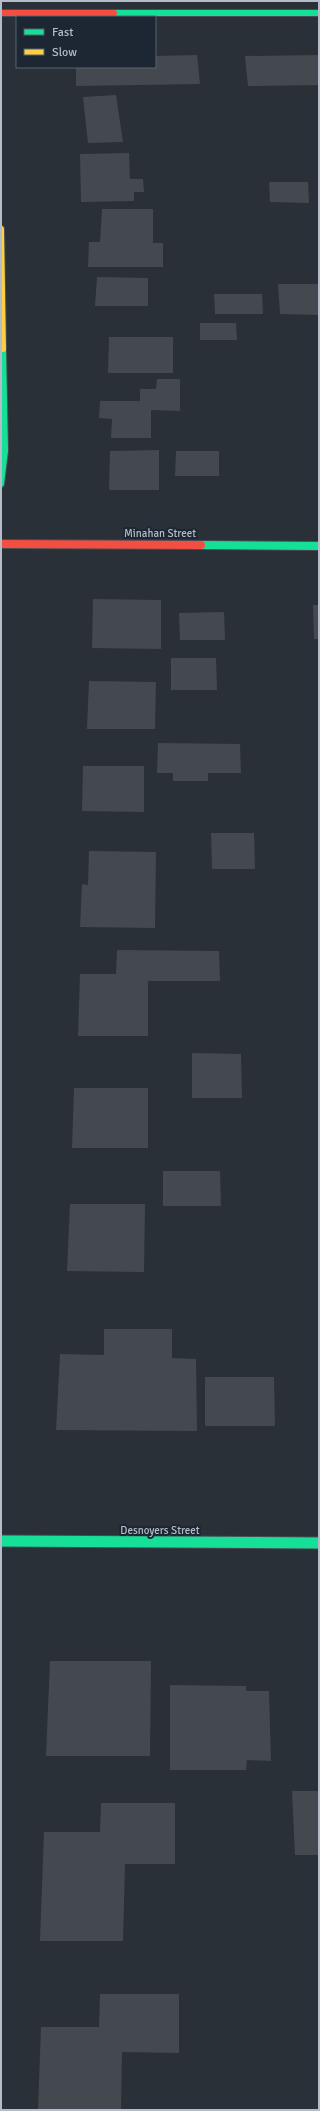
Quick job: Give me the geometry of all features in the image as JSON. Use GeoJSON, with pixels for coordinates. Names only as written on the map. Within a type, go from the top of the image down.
{"type":"FeatureCollection","features":[{"type":"Feature","properties":{"kind":"street"},"geometry":{"type":"LineString","coordinates":[[1,13],[319,13]]}},
{"type":"Feature","properties":{"kind":"street"},"geometry":{"type":"LineString","coordinates":[[1,229],[5,451],[1,484]]}},
{"type":"Feature","properties":{"kind":"street","name":"Minahan Street"},"geometry":{"type":"LineString","coordinates":[[1,544],[319,546]]}},
{"type":"Feature","properties":{"kind":"street","name":"Desnoyers Street"},"geometry":{"type":"LineString","coordinates":[[1,1541],[319,1543]]}},
{"type":"Feature","properties":{"kind":"building"},"geometry":{"type":"Polygon","coordinates":[[[197,55],[200,84],[76,86],[76,68],[156,68],[156,56],[197,55]]]}},
{"type":"Feature","properties":{"kind":"building"},"geometry":{"type":"Polygon","coordinates":[[[319,55],[319,85],[248,86],[245,56],[319,55]]]}},
{"type":"Feature","properties":{"kind":"building"},"geometry":{"type":"Polygon","coordinates":[[[116,95],[123,142],[88,143],[83,97],[116,95]]]}},
{"type":"Feature","properties":{"kind":"building"},"geometry":{"type":"Polygon","coordinates":[[[129,153],[130,179],[143,179],[144,192],[134,192],[134,201],[81,202],[80,154],[129,153]]]}},
{"type":"Feature","properties":{"kind":"building"},"geometry":{"type":"Polygon","coordinates":[[[269,182],[308,182],[309,203],[270,202],[269,182]]]}},
{"type":"Feature","properties":{"kind":"building"},"geometry":{"type":"Polygon","coordinates":[[[102,209],[153,209],[153,243],[163,243],[163,267],[88,267],[89,242],[100,242],[102,209]]]}},
{"type":"Feature","properties":{"kind":"building"},"geometry":{"type":"Polygon","coordinates":[[[97,277],[148,278],[148,306],[95,306],[97,277]]]}},
{"type":"Feature","properties":{"kind":"building"},"geometry":{"type":"Polygon","coordinates":[[[278,284],[319,284],[319,315],[280,314],[278,284]]]}},
{"type":"Feature","properties":{"kind":"building"},"geometry":{"type":"Polygon","coordinates":[[[214,294],[262,294],[263,314],[215,314],[214,294]]]}},
{"type":"Feature","properties":{"kind":"building"},"geometry":{"type":"Polygon","coordinates":[[[200,323],[236,323],[237,340],[200,340],[200,323]]]}},
{"type":"Feature","properties":{"kind":"building"},"geometry":{"type":"Polygon","coordinates":[[[109,337],[173,337],[173,373],[108,373],[109,337]]]}},
{"type":"Feature","properties":{"kind":"building"},"geometry":{"type":"Polygon","coordinates":[[[157,379],[180,379],[180,411],[151,410],[151,438],[111,438],[112,419],[99,418],[100,401],[140,401],[140,389],[156,389],[157,379]]]}},
{"type":"Feature","properties":{"kind":"building"},"geometry":{"type":"Polygon","coordinates":[[[159,450],[159,490],[109,490],[110,451],[159,450]]]}},
{"type":"Feature","properties":{"kind":"building"},"geometry":{"type":"Polygon","coordinates":[[[176,451],[219,451],[219,476],[175,476],[176,451]]]}},
{"type":"Feature","properties":{"kind":"building"},"geometry":{"type":"Polygon","coordinates":[[[93,599],[161,600],[161,649],[92,648],[93,599]]]}},
{"type":"Feature","properties":{"kind":"building"},"geometry":{"type":"Polygon","coordinates":[[[313,605],[319,605],[319,639],[314,639],[313,605]]]}},
{"type":"Feature","properties":{"kind":"building"},"geometry":{"type":"Polygon","coordinates":[[[224,612],[225,640],[180,640],[179,613],[224,612]]]}},
{"type":"Feature","properties":{"kind":"building"},"geometry":{"type":"Polygon","coordinates":[[[171,658],[216,658],[217,690],[171,690],[171,658]]]}},
{"type":"Feature","properties":{"kind":"building"},"geometry":{"type":"Polygon","coordinates":[[[89,681],[156,682],[155,729],[87,729],[89,681]]]}},
{"type":"Feature","properties":{"kind":"building"},"geometry":{"type":"Polygon","coordinates":[[[158,743],[240,744],[241,773],[208,773],[208,781],[173,781],[173,773],[157,773],[158,743]]]}},
{"type":"Feature","properties":{"kind":"building"},"geometry":{"type":"Polygon","coordinates":[[[83,766],[144,766],[144,812],[82,811],[83,766]]]}},
{"type":"Feature","properties":{"kind":"building"},"geometry":{"type":"Polygon","coordinates":[[[211,833],[254,833],[255,869],[212,869],[211,833]]]}},
{"type":"Feature","properties":{"kind":"building"},"geometry":{"type":"Polygon","coordinates":[[[89,851],[156,852],[155,928],[80,927],[82,884],[88,885],[89,851]]]}},
{"type":"Feature","properties":{"kind":"building"},"geometry":{"type":"Polygon","coordinates":[[[117,950],[219,951],[220,981],[148,981],[148,1036],[78,1036],[80,974],[116,974],[117,950]]]}},
{"type":"Feature","properties":{"kind":"building"},"geometry":{"type":"Polygon","coordinates":[[[192,1053],[241,1054],[242,1098],[192,1098],[192,1053]]]}},
{"type":"Feature","properties":{"kind":"building"},"geometry":{"type":"Polygon","coordinates":[[[74,1088],[148,1088],[148,1148],[72,1148],[74,1088]]]}},
{"type":"Feature","properties":{"kind":"building"},"geometry":{"type":"Polygon","coordinates":[[[163,1171],[220,1171],[221,1206],[163,1206],[163,1171]]]}},
{"type":"Feature","properties":{"kind":"building"},"geometry":{"type":"Polygon","coordinates":[[[70,1204],[145,1204],[144,1272],[67,1271],[70,1204]]]}},
{"type":"Feature","properties":{"kind":"building"},"geometry":{"type":"Polygon","coordinates":[[[104,1329],[172,1329],[172,1358],[196,1359],[197,1431],[56,1430],[60,1354],[104,1355],[104,1329]]]}},
{"type":"Feature","properties":{"kind":"building"},"geometry":{"type":"Polygon","coordinates":[[[205,1377],[274,1377],[275,1426],[205,1426],[205,1377]]]}},
{"type":"Feature","properties":{"kind":"building"},"geometry":{"type":"Polygon","coordinates":[[[50,1661],[151,1661],[150,1756],[46,1756],[50,1661]]]}},
{"type":"Feature","properties":{"kind":"building"},"geometry":{"type":"Polygon","coordinates":[[[170,1685],[246,1686],[246,1691],[269,1691],[271,1761],[247,1760],[246,1770],[170,1770],[170,1685]]]}},
{"type":"Feature","properties":{"kind":"building"},"geometry":{"type":"Polygon","coordinates":[[[292,1791],[319,1791],[319,1855],[295,1855],[292,1791]]]}},
{"type":"Feature","properties":{"kind":"building"},"geometry":{"type":"Polygon","coordinates":[[[101,1803],[175,1803],[175,1864],[125,1864],[123,1941],[40,1941],[44,1832],[100,1832],[101,1803]]]}},
{"type":"Feature","properties":{"kind":"building"},"geometry":{"type":"Polygon","coordinates":[[[100,1994],[179,1994],[179,2053],[122,2052],[121,2110],[38,2110],[41,2027],[99,2027],[100,1994]]]}},
{"type":"Feature","properties":{"kind":"traffic: fast"},"geometry":{"type":"LineString","coordinates":[[114,13],[319,13]]}},
{"type":"Feature","properties":{"kind":"traffic: fast"},"geometry":{"type":"LineString","coordinates":[[1,484],[5,451],[3,349]]}},
{"type":"Feature","properties":{"kind":"traffic: fast"},"geometry":{"type":"LineString","coordinates":[[201,545],[319,546]]}},
{"type":"Feature","properties":{"kind":"traffic: fast"},"geometry":{"type":"LineString","coordinates":[[1,1541],[319,1543]]}},
{"type":"Feature","properties":{"kind":"traffic: slow"},"geometry":{"type":"LineString","coordinates":[[1,229],[3,349]]}},
{"type":"Feature","properties":{"kind":"traffic: jam"},"geometry":{"type":"LineString","coordinates":[[1,13],[114,13]]}},
{"type":"Feature","properties":{"kind":"traffic: jam"},"geometry":{"type":"LineString","coordinates":[[1,544],[201,545]]}}]}
